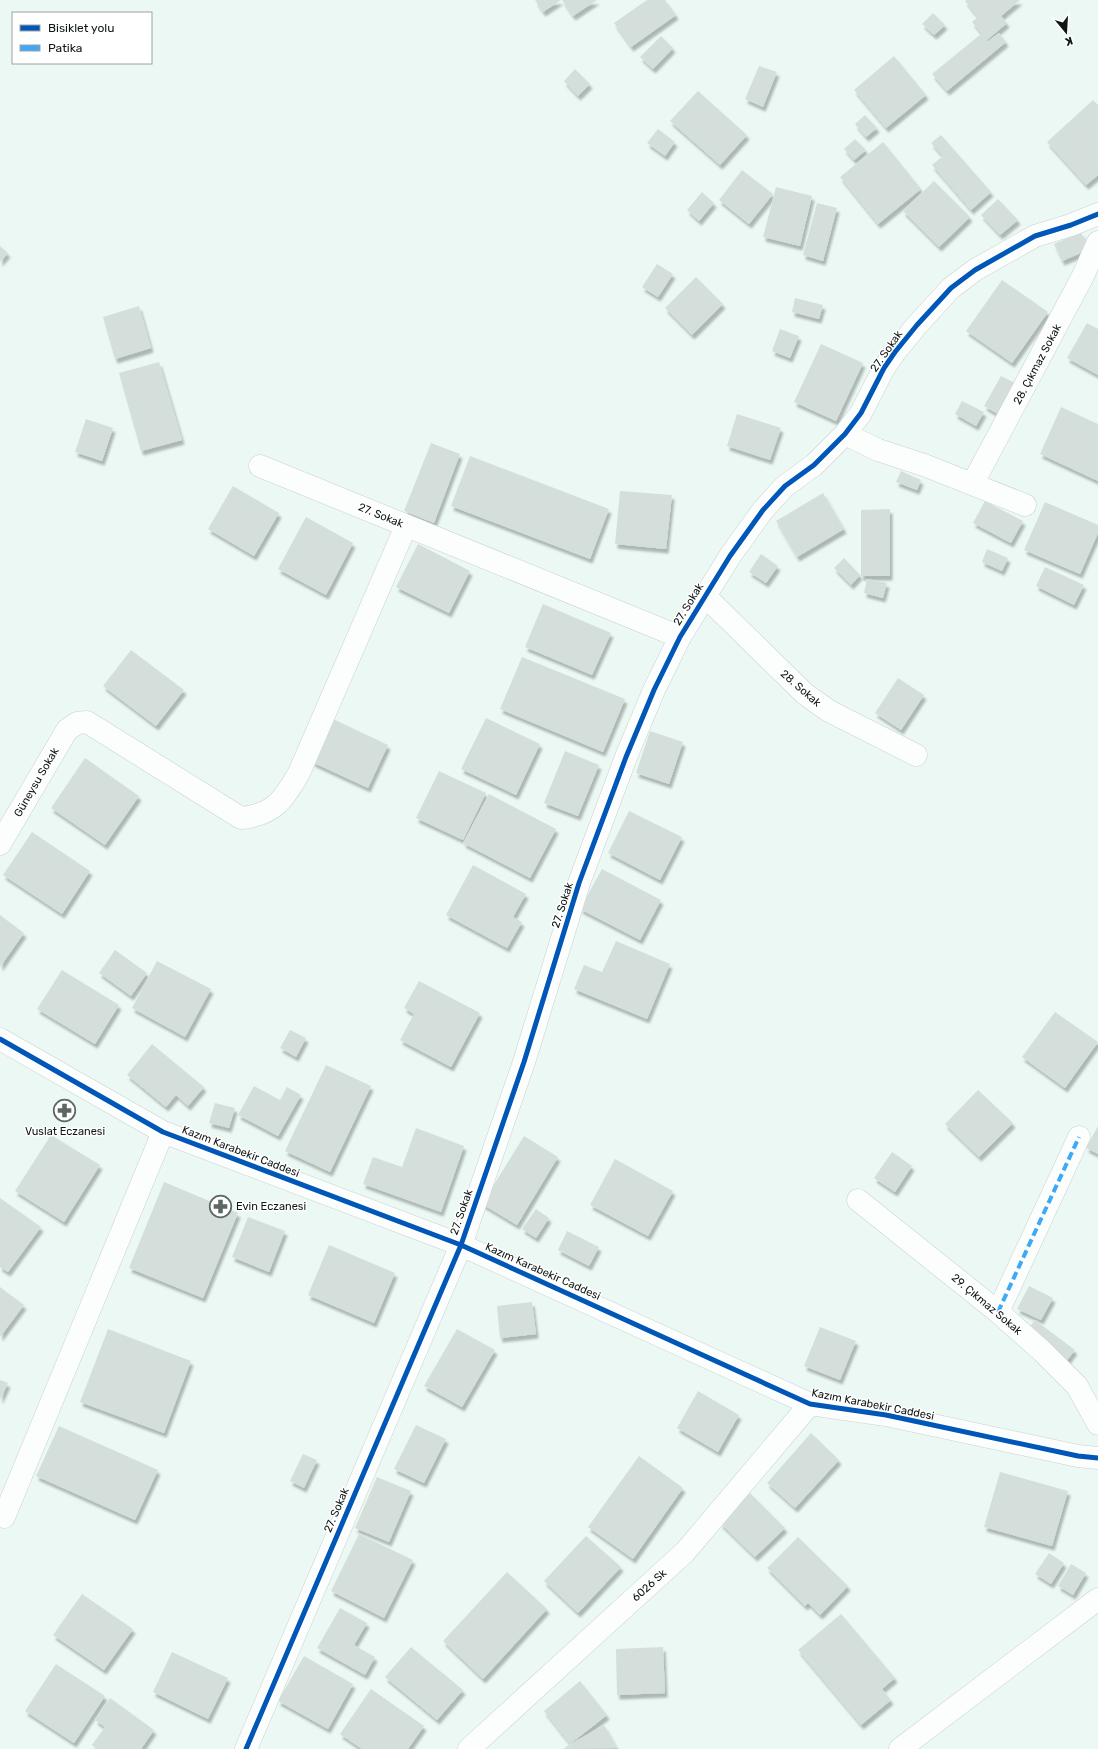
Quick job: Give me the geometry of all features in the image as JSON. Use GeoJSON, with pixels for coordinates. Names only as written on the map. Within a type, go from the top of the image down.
{"type":"FeatureCollection","features":[{"type":"Feature","properties":{"kind":"street","name":"27. Sokak"},"geometry":{"type":"LineString","coordinates":[[246,1749],[460,1245],[524,1062],[579,883],[626,757],[654,690],[680,637],[730,556],[763,510],[785,486],[814,465],[845,434],[861,413],[884,368],[895,352],[951,288],[974,270],[1035,236],[1071,225],[1098,214]]}},
{"type":"Feature","properties":{"kind":"street","name":"28. Çıkmaz Sokak"},"geometry":{"type":"LineString","coordinates":[[973,483],[1083,276],[1098,242]]}},
{"type":"Feature","properties":{"kind":"street"},"geometry":{"type":"LineString","coordinates":[[845,434],[878,450],[973,483],[1025,505]]}},
{"type":"Feature","properties":{"kind":"street","name":"27. Sokak"},"geometry":{"type":"LineString","coordinates":[[260,466],[680,637]]}},
{"type":"Feature","properties":{"kind":"street","name":"Güneysu Sokak"},"geometry":{"type":"LineString","coordinates":[[0,844],[67,730],[77,723],[87,722],[241,818],[253,817],[265,813],[277,805],[287,793],[299,773],[406,526]]}},
{"type":"Feature","properties":{"kind":"street","name":"28. Sokak"},"geometry":{"type":"LineString","coordinates":[[705,596],[805,694],[829,711],[916,755]]}},
{"type":"Feature","properties":{"kind":"street","name":"Kazım Karabekir Caddesi"},"geometry":{"type":"LineString","coordinates":[[0,1039],[163,1132],[460,1245],[810,1404],[886,1415],[1078,1456],[1098,1458]]}},
{"type":"Feature","properties":{"kind":"street"},"geometry":{"type":"LineString","coordinates":[[4,1517],[163,1132]]}},
{"type":"Feature","properties":{"kind":"street"},"geometry":{"type":"LineString","coordinates":[[998,1312],[1079,1137]]}},
{"type":"Feature","properties":{"kind":"street","name":"29. Çıkmaz Sokak"},"geometry":{"type":"LineString","coordinates":[[858,1200],[998,1312],[1077,1386],[1098,1424]]}},
{"type":"Feature","properties":{"kind":"street","name":"6026 Sk"},"geometry":{"type":"LineString","coordinates":[[469,1749],[685,1552],[810,1404]]}},
{"type":"Feature","properties":{"kind":"street"},"geometry":{"type":"LineString","coordinates":[[900,1749],[1098,1599]]}},
{"type":"Feature","properties":{"kind":"building"},"geometry":{"type":"Polygon","coordinates":[[[535,0],[561,0],[543,12],[535,0]]]}},
{"type":"Feature","properties":{"kind":"building"},"geometry":{"type":"Polygon","coordinates":[[[562,0],[597,0],[573,16],[562,0]]]}},
{"type":"Feature","properties":{"kind":"building"},"geometry":{"type":"Polygon","coordinates":[[[647,0],[665,0],[676,15],[631,47],[614,23],[647,0]]]}},
{"type":"Feature","properties":{"kind":"building"},"geometry":{"type":"Polygon","coordinates":[[[1020,0],[1001,16],[1007,23],[987,40],[972,22],[978,17],[965,1],[1020,0]]]}},
{"type":"Feature","properties":{"kind":"building"},"geometry":{"type":"Polygon","coordinates":[[[933,13],[945,25],[934,35],[922,24],[933,13]]]}},
{"type":"Feature","properties":{"kind":"building"},"geometry":{"type":"Polygon","coordinates":[[[999,33],[1006,42],[947,91],[932,74],[981,34],[987,42],[999,33]]]}},
{"type":"Feature","properties":{"kind":"building"},"geometry":{"type":"Polygon","coordinates":[[[661,36],[673,48],[653,69],[640,57],[661,36]]]}},
{"type":"Feature","properties":{"kind":"building"},"geometry":{"type":"Polygon","coordinates":[[[894,56],[926,95],[886,128],[854,90],[894,56]]]}},
{"type":"Feature","properties":{"kind":"building"},"geometry":{"type":"Polygon","coordinates":[[[759,66],[777,72],[763,107],[745,99],[759,66]]]}},
{"type":"Feature","properties":{"kind":"building"},"geometry":{"type":"Polygon","coordinates":[[[575,69],[590,84],[578,96],[564,81],[575,69]]]}},
{"type":"Feature","properties":{"kind":"building"},"geometry":{"type":"Polygon","coordinates":[[[698,91],[747,135],[720,165],[670,121],[698,91]]]}},
{"type":"Feature","properties":{"kind":"building"},"geometry":{"type":"Polygon","coordinates":[[[1093,100],[1098,105],[1098,175],[1086,185],[1047,142],[1093,100]]]}},
{"type":"Feature","properties":{"kind":"building"},"geometry":{"type":"Polygon","coordinates":[[[865,115],[877,128],[866,137],[855,124],[865,115]]]}},
{"type":"Feature","properties":{"kind":"building"},"geometry":{"type":"Polygon","coordinates":[[[658,129],[675,142],[665,156],[647,143],[658,129]]]}},
{"type":"Feature","properties":{"kind":"building"},"geometry":{"type":"Polygon","coordinates":[[[941,135],[991,192],[971,210],[932,165],[943,156],[931,143],[941,135]]]}},
{"type":"Feature","properties":{"kind":"building"},"geometry":{"type":"Polygon","coordinates":[[[855,139],[866,150],[854,160],[844,149],[855,139]]]}},
{"type":"Feature","properties":{"kind":"building"},"geometry":{"type":"Polygon","coordinates":[[[883,142],[921,189],[878,224],[840,177],[883,142]]]}},
{"type":"Feature","properties":{"kind":"building"},"geometry":{"type":"Polygon","coordinates":[[[742,170],[773,194],[749,224],[719,200],[742,170]]]}},
{"type":"Feature","properties":{"kind":"building"},"geometry":{"type":"Polygon","coordinates":[[[934,181],[970,217],[939,247],[903,211],[934,181]]]}},
{"type":"Feature","properties":{"kind":"building"},"geometry":{"type":"Polygon","coordinates":[[[776,187],[812,196],[800,246],[763,237],[776,187]]]}},
{"type":"Feature","properties":{"kind":"building"},"geometry":{"type":"Polygon","coordinates":[[[702,192],[714,203],[699,221],[687,210],[702,192]]]}},
{"type":"Feature","properties":{"kind":"building"},"geometry":{"type":"Polygon","coordinates":[[[998,199],[1018,220],[1000,235],[981,215],[998,199]]]}},
{"type":"Feature","properties":{"kind":"building"},"geometry":{"type":"Polygon","coordinates":[[[817,203],[837,208],[823,261],[803,255],[817,203]]]}},
{"type":"Feature","properties":{"kind":"building"},"geometry":{"type":"Polygon","coordinates":[[[1081,232],[1088,250],[1062,261],[1054,244],[1081,232]]]}},
{"type":"Feature","properties":{"kind":"building"},"geometry":{"type":"Polygon","coordinates":[[[0,246],[8,253],[0,262],[0,246]]]}},
{"type":"Feature","properties":{"kind":"building"},"geometry":{"type":"Polygon","coordinates":[[[657,264],[673,274],[658,297],[642,287],[657,264]]]}},
{"type":"Feature","properties":{"kind":"building"},"geometry":{"type":"Polygon","coordinates":[[[696,277],[723,304],[692,335],[665,308],[696,277]]]}},
{"type":"Feature","properties":{"kind":"building"},"geometry":{"type":"Polygon","coordinates":[[[1002,280],[1048,312],[1012,363],[966,331],[1002,280]]]}},
{"type":"Feature","properties":{"kind":"building"},"geometry":{"type":"Polygon","coordinates":[[[795,298],[823,305],[819,319],[792,312],[795,298]]]}},
{"type":"Feature","properties":{"kind":"building"},"geometry":{"type":"Polygon","coordinates":[[[139,306],[151,348],[115,359],[103,317],[139,306]]]}},
{"type":"Feature","properties":{"kind":"building"},"geometry":{"type":"Polygon","coordinates":[[[1087,323],[1098,329],[1098,375],[1067,358],[1087,323]]]}},
{"type":"Feature","properties":{"kind":"building"},"geometry":{"type":"Polygon","coordinates":[[[780,329],[799,336],[790,358],[772,351],[780,329]]]}},
{"type":"Feature","properties":{"kind":"building"},"geometry":{"type":"Polygon","coordinates":[[[821,344],[863,363],[836,421],[794,402],[821,344]]]}},
{"type":"Feature","properties":{"kind":"building"},"geometry":{"type":"Polygon","coordinates":[[[159,362],[182,440],[141,451],[119,373],[159,362]]]}},
{"type":"Feature","properties":{"kind":"building"},"geometry":{"type":"Polygon","coordinates":[[[1001,376],[1015,383],[998,414],[984,406],[1001,376]]]}},
{"type":"Feature","properties":{"kind":"building"},"geometry":{"type":"Polygon","coordinates":[[[962,401],[984,412],[976,426],[955,414],[962,401]]]}},
{"type":"Feature","properties":{"kind":"building"},"geometry":{"type":"Polygon","coordinates":[[[1061,407],[1098,424],[1098,481],[1040,454],[1061,407]]]}},
{"type":"Feature","properties":{"kind":"building"},"geometry":{"type":"Polygon","coordinates":[[[737,414],[781,428],[770,460],[727,446],[737,414]]]}},
{"type":"Feature","properties":{"kind":"building"},"geometry":{"type":"Polygon","coordinates":[[[86,419],[113,428],[102,461],[75,452],[86,419]]]}},
{"type":"Feature","properties":{"kind":"building"},"geometry":{"type":"Polygon","coordinates":[[[431,443],[460,454],[434,523],[404,511],[431,443]]]}},
{"type":"Feature","properties":{"kind":"building"},"geometry":{"type":"Polygon","coordinates":[[[470,456],[609,509],[590,559],[451,506],[470,456]]]}},
{"type":"Feature","properties":{"kind":"building"},"geometry":{"type":"Polygon","coordinates":[[[901,471],[921,480],[917,490],[896,482],[901,471]]]}},
{"type":"Feature","properties":{"kind":"building"},"geometry":{"type":"Polygon","coordinates":[[[233,486],[279,513],[254,556],[208,529],[233,486]]]}},
{"type":"Feature","properties":{"kind":"building"},"geometry":{"type":"Polygon","coordinates":[[[620,491],[672,495],[666,549],[615,544],[620,491]]]}},
{"type":"Feature","properties":{"kind":"building"},"geometry":{"type":"Polygon","coordinates":[[[823,493],[844,529],[797,557],[776,521],[823,493]]]}},
{"type":"Feature","properties":{"kind":"building"},"geometry":{"type":"Polygon","coordinates":[[[985,501],[1023,521],[1011,543],[973,523],[985,501]]]}},
{"type":"Feature","properties":{"kind":"building"},"geometry":{"type":"Polygon","coordinates":[[[1045,502],[1098,525],[1098,533],[1080,574],[1024,550],[1045,502]]]}},
{"type":"Feature","properties":{"kind":"building"},"geometry":{"type":"Polygon","coordinates":[[[890,509],[890,576],[861,576],[861,510],[890,509]]]}},
{"type":"Feature","properties":{"kind":"building"},"geometry":{"type":"Polygon","coordinates":[[[306,517],[353,543],[326,595],[278,569],[306,517]]]}},
{"type":"Feature","properties":{"kind":"building"},"geometry":{"type":"Polygon","coordinates":[[[418,544],[470,571],[449,613],[396,587],[418,544]]]}},
{"type":"Feature","properties":{"kind":"building"},"geometry":{"type":"Polygon","coordinates":[[[987,549],[1008,558],[1002,571],[982,562],[987,549]]]}},
{"type":"Feature","properties":{"kind":"building"},"geometry":{"type":"Polygon","coordinates":[[[761,554],[778,566],[766,583],[749,572],[761,554]]]}},
{"type":"Feature","properties":{"kind":"building"},"geometry":{"type":"Polygon","coordinates":[[[844,558],[860,575],[851,585],[834,568],[844,558]]]}},
{"type":"Feature","properties":{"kind":"building"},"geometry":{"type":"Polygon","coordinates":[[[1045,567],[1084,585],[1074,605],[1036,586],[1045,567]]]}},
{"type":"Feature","properties":{"kind":"building"},"geometry":{"type":"Polygon","coordinates":[[[867,579],[887,583],[883,598],[864,593],[867,579]]]}},
{"type":"Feature","properties":{"kind":"building"},"geometry":{"type":"Polygon","coordinates":[[[543,604],[611,633],[592,675],[525,647],[543,604]]]}},
{"type":"Feature","properties":{"kind":"building"},"geometry":{"type":"Polygon","coordinates":[[[131,650],[184,690],[156,726],[103,686],[131,650]]]}},
{"type":"Feature","properties":{"kind":"building"},"geometry":{"type":"Polygon","coordinates":[[[522,657],[625,699],[603,752],[500,709],[522,657]]]}},
{"type":"Feature","properties":{"kind":"building"},"geometry":{"type":"Polygon","coordinates":[[[898,678],[924,695],[901,730],[875,713],[898,678]]]}},
{"type":"Feature","properties":{"kind":"building"},"geometry":{"type":"Polygon","coordinates":[[[486,718],[540,744],[516,795],[461,769],[486,718]]]}},
{"type":"Feature","properties":{"kind":"building"},"geometry":{"type":"Polygon","coordinates":[[[333,719],[388,745],[368,788],[312,762],[333,719]]]}},
{"type":"Feature","properties":{"kind":"building"},"geometry":{"type":"Polygon","coordinates":[[[650,731],[683,742],[669,784],[636,773],[650,731]]]}},
{"type":"Feature","properties":{"kind":"building"},"geometry":{"type":"Polygon","coordinates":[[[565,751],[599,765],[578,816],[544,803],[565,751]]]}},
{"type":"Feature","properties":{"kind":"building"},"geometry":{"type":"Polygon","coordinates":[[[85,758],[139,796],[105,845],[51,808],[85,758]]]}},
{"type":"Feature","properties":{"kind":"building"},"geometry":{"type":"Polygon","coordinates":[[[439,771],[486,793],[463,840],[416,818],[439,771]]]}},
{"type":"Feature","properties":{"kind":"building"},"geometry":{"type":"Polygon","coordinates":[[[489,794],[556,829],[530,878],[463,843],[489,794]]]}},
{"type":"Feature","properties":{"kind":"building"},"geometry":{"type":"Polygon","coordinates":[[[629,811],[682,837],[660,880],[608,853],[629,811]]]}},
{"type":"Feature","properties":{"kind":"building"},"geometry":{"type":"Polygon","coordinates":[[[32,832],[90,871],[62,914],[3,875],[32,832]]]}},
{"type":"Feature","properties":{"kind":"building"},"geometry":{"type":"Polygon","coordinates":[[[473,865],[526,894],[513,917],[522,922],[507,948],[446,915],[473,865]]]}},
{"type":"Feature","properties":{"kind":"building"},"geometry":{"type":"Polygon","coordinates":[[[602,869],[661,900],[640,940],[580,909],[602,869]]]}},
{"type":"Feature","properties":{"kind":"building"},"geometry":{"type":"Polygon","coordinates":[[[0,915],[24,933],[0,967],[0,915]]]}},
{"type":"Feature","properties":{"kind":"building"},"geometry":{"type":"Polygon","coordinates":[[[616,941],[670,964],[647,1019],[574,989],[584,965],[602,972],[616,941]]]}},
{"type":"Feature","properties":{"kind":"building"},"geometry":{"type":"Polygon","coordinates":[[[115,950],[147,973],[131,996],[99,973],[115,950]]]}},
{"type":"Feature","properties":{"kind":"building"},"geometry":{"type":"Polygon","coordinates":[[[157,961],[211,989],[185,1037],[132,1008],[157,961]]]}},
{"type":"Feature","properties":{"kind":"building"},"geometry":{"type":"Polygon","coordinates":[[[62,970],[119,1005],[95,1044],[37,1009],[62,970]]]}},
{"type":"Feature","properties":{"kind":"building"},"geometry":{"type":"Polygon","coordinates":[[[419,981],[480,1013],[451,1067],[400,1040],[414,1014],[404,1008],[419,981]]]}},
{"type":"Feature","properties":{"kind":"building"},"geometry":{"type":"Polygon","coordinates":[[[1055,1012],[1098,1042],[1065,1088],[1022,1057],[1055,1012]]]}},
{"type":"Feature","properties":{"kind":"building"},"geometry":{"type":"Polygon","coordinates":[[[290,1030],[306,1038],[296,1057],[280,1048],[290,1030]]]}},
{"type":"Feature","properties":{"kind":"building"},"geometry":{"type":"Polygon","coordinates":[[[152,1044],[204,1087],[188,1106],[176,1095],[166,1107],[127,1075],[152,1044]]]}},
{"type":"Feature","properties":{"kind":"building"},"geometry":{"type":"Polygon","coordinates":[[[326,1065],[371,1086],[330,1172],[285,1151],[326,1065]]]}},
{"type":"Feature","properties":{"kind":"building"},"geometry":{"type":"Polygon","coordinates":[[[254,1086],[280,1100],[287,1087],[301,1095],[278,1136],[238,1115],[254,1086]]]}},
{"type":"Feature","properties":{"kind":"building"},"geometry":{"type":"Polygon","coordinates":[[[978,1090],[1013,1123],[979,1157],[945,1124],[978,1090]]]}},
{"type":"Feature","properties":{"kind":"building"},"geometry":{"type":"Polygon","coordinates":[[[215,1103],[235,1108],[229,1128],[209,1123],[215,1103]]]}},
{"type":"Feature","properties":{"kind":"building"},"geometry":{"type":"Polygon","coordinates":[[[1098,1126],[1098,1154],[1086,1148],[1098,1126]]]}},
{"type":"Feature","properties":{"kind":"building"},"geometry":{"type":"Polygon","coordinates":[[[416,1128],[464,1146],[441,1212],[363,1184],[373,1157],[402,1167],[416,1128]]]}},
{"type":"Feature","properties":{"kind":"building"},"geometry":{"type":"Polygon","coordinates":[[[51,1135],[100,1165],[64,1222],[15,1191],[51,1135]]]}},
{"type":"Feature","properties":{"kind":"building"},"geometry":{"type":"Polygon","coordinates":[[[524,1136],[558,1157],[517,1225],[482,1204],[524,1136]]]}},
{"type":"Feature","properties":{"kind":"building"},"geometry":{"type":"Polygon","coordinates":[[[892,1152],[912,1166],[895,1192],[874,1178],[892,1152]]]}},
{"type":"Feature","properties":{"kind":"building"},"geometry":{"type":"Polygon","coordinates":[[[615,1159],[673,1191],[648,1236],[590,1205],[615,1159]]]}},
{"type":"Feature","properties":{"kind":"building"},"geometry":{"type":"Polygon","coordinates":[[[164,1182],[238,1213],[203,1298],[129,1268],[164,1182]]]}},
{"type":"Feature","properties":{"kind":"building"},"geometry":{"type":"Polygon","coordinates":[[[0,1198],[41,1227],[8,1272],[0,1267],[0,1198]]]}},
{"type":"Feature","properties":{"kind":"building"},"geometry":{"type":"Polygon","coordinates":[[[536,1209],[549,1218],[536,1238],[522,1229],[536,1209]]]}},
{"type":"Feature","properties":{"kind":"building"},"geometry":{"type":"Polygon","coordinates":[[[248,1217],[285,1231],[269,1272],[232,1257],[248,1217]]]}},
{"type":"Feature","properties":{"kind":"building"},"geometry":{"type":"Polygon","coordinates":[[[567,1231],[599,1247],[589,1266],[558,1250],[567,1231]]]}},
{"type":"Feature","properties":{"kind":"building"},"geometry":{"type":"Polygon","coordinates":[[[329,1245],[395,1273],[374,1323],[308,1295],[329,1245]]]}},
{"type":"Feature","properties":{"kind":"building"},"geometry":{"type":"Polygon","coordinates":[[[1029,1286],[1053,1298],[1041,1320],[1017,1309],[1029,1286]]]}},
{"type":"Feature","properties":{"kind":"building"},"geometry":{"type":"Polygon","coordinates":[[[0,1287],[24,1305],[0,1337],[0,1287]]]}},
{"type":"Feature","properties":{"kind":"building"},"geometry":{"type":"Polygon","coordinates":[[[532,1302],[536,1334],[500,1338],[497,1306],[532,1302]]]}},
{"type":"Feature","properties":{"kind":"building"},"geometry":{"type":"Polygon","coordinates":[[[1035,1320],[1075,1350],[1065,1363],[1025,1333],[1035,1320]]]}},
{"type":"Feature","properties":{"kind":"building"},"geometry":{"type":"Polygon","coordinates":[[[820,1327],[856,1341],[840,1380],[804,1366],[820,1327]]]}},
{"type":"Feature","properties":{"kind":"building"},"geometry":{"type":"Polygon","coordinates":[[[108,1329],[191,1361],[164,1433],[80,1402],[108,1329]]]}},
{"type":"Feature","properties":{"kind":"building"},"geometry":{"type":"Polygon","coordinates":[[[457,1329],[495,1350],[462,1407],[424,1386],[457,1329]]]}},
{"type":"Feature","properties":{"kind":"building"},"geometry":{"type":"Polygon","coordinates":[[[0,1380],[8,1383],[0,1400],[0,1380]]]}},
{"type":"Feature","properties":{"kind":"building"},"geometry":{"type":"Polygon","coordinates":[[[698,1391],[739,1415],[718,1452],[677,1428],[698,1391]]]}},
{"type":"Feature","properties":{"kind":"building"},"geometry":{"type":"Polygon","coordinates":[[[416,1425],[446,1439],[424,1483],[394,1469],[416,1425]]]}},
{"type":"Feature","properties":{"kind":"building"},"geometry":{"type":"Polygon","coordinates":[[[59,1426],[158,1470],[135,1520],[36,1476],[59,1426]]]}},
{"type":"Feature","properties":{"kind":"building"},"geometry":{"type":"Polygon","coordinates":[[[811,1433],[839,1460],[795,1508],[767,1483],[811,1433]]]}},
{"type":"Feature","properties":{"kind":"building"},"geometry":{"type":"Polygon","coordinates":[[[303,1454],[317,1460],[304,1488],[290,1481],[303,1454]]]}},
{"type":"Feature","properties":{"kind":"building"},"geometry":{"type":"Polygon","coordinates":[[[639,1456],[683,1488],[633,1559],[588,1527],[639,1456]]]}},
{"type":"Feature","properties":{"kind":"building"},"geometry":{"type":"Polygon","coordinates":[[[1000,1472],[1068,1491],[1052,1546],[984,1527],[1000,1472]]]}},
{"type":"Feature","properties":{"kind":"building"},"geometry":{"type":"Polygon","coordinates":[[[377,1477],[411,1491],[389,1542],[355,1528],[377,1477]]]}},
{"type":"Feature","properties":{"kind":"building"},"geometry":{"type":"Polygon","coordinates":[[[750,1493],[785,1528],[755,1557],[720,1523],[750,1493]]]}},
{"type":"Feature","properties":{"kind":"building"},"geometry":{"type":"Polygon","coordinates":[[[359,1534],[413,1560],[384,1618],[331,1591],[359,1534]]]}},
{"type":"Feature","properties":{"kind":"building"},"geometry":{"type":"Polygon","coordinates":[[[586,1536],[621,1567],[578,1613],[544,1581],[586,1536]]]}},
{"type":"Feature","properties":{"kind":"building"},"geometry":{"type":"Polygon","coordinates":[[[798,1537],[848,1586],[820,1615],[808,1603],[805,1606],[767,1568],[798,1537]]]}},
{"type":"Feature","properties":{"kind":"building"},"geometry":{"type":"Polygon","coordinates":[[[1049,1553],[1064,1563],[1051,1584],[1035,1574],[1049,1553]]]}},
{"type":"Feature","properties":{"kind":"building"},"geometry":{"type":"Polygon","coordinates":[[[1071,1564],[1086,1573],[1073,1595],[1058,1586],[1071,1564]]]}},
{"type":"Feature","properties":{"kind":"building"},"geometry":{"type":"Polygon","coordinates":[[[507,1572],[547,1609],[483,1679],[443,1641],[507,1572]]]}},
{"type":"Feature","properties":{"kind":"building"},"geometry":{"type":"Polygon","coordinates":[[[82,1594],[133,1629],[104,1670],[53,1635],[82,1594]]]}},
{"type":"Feature","properties":{"kind":"building"},"geometry":{"type":"Polygon","coordinates":[[[340,1608],[367,1623],[354,1645],[375,1657],[365,1675],[317,1648],[340,1608]]]}},
{"type":"Feature","properties":{"kind":"building"},"geometry":{"type":"Polygon","coordinates":[[[841,1614],[895,1678],[882,1689],[891,1700],[861,1725],[798,1650],[841,1614]]]}},
{"type":"Feature","properties":{"kind":"building"},"geometry":{"type":"Polygon","coordinates":[[[411,1647],[463,1690],[437,1720],[385,1677],[411,1647]]]}},
{"type":"Feature","properties":{"kind":"building"},"geometry":{"type":"Polygon","coordinates":[[[663,1647],[665,1693],[617,1695],[616,1649],[663,1647]]]}},
{"type":"Feature","properties":{"kind":"building"},"geometry":{"type":"Polygon","coordinates":[[[172,1652],[228,1678],[208,1719],[153,1692],[172,1652]]]}},
{"type":"Feature","properties":{"kind":"building"},"geometry":{"type":"Polygon","coordinates":[[[304,1656],[353,1684],[328,1729],[278,1701],[304,1656]]]}},
{"type":"Feature","properties":{"kind":"building"},"geometry":{"type":"Polygon","coordinates":[[[56,1664],[105,1696],[74,1743],[25,1711],[56,1664]]]}},
{"type":"Feature","properties":{"kind":"building"},"geometry":{"type":"Polygon","coordinates":[[[580,1681],[607,1715],[570,1744],[544,1711],[580,1681]]]}},
{"type":"Feature","properties":{"kind":"building"},"geometry":{"type":"Polygon","coordinates":[[[371,1689],[424,1726],[408,1749],[362,1749],[340,1734],[371,1689]]]}},
{"type":"Feature","properties":{"kind":"building"},"geometry":{"type":"Polygon","coordinates":[[[110,1698],[154,1730],[141,1749],[97,1749],[92,1745],[105,1727],[95,1720],[110,1698]]]}},
{"type":"Feature","properties":{"kind":"building"},"geometry":{"type":"Polygon","coordinates":[[[604,1725],[617,1748],[563,1749],[569,1745],[604,1725]]]}},
{"type":"Feature","properties":{"kind":"marked path"},"geometry":{"type":"LineString","coordinates":[[998,1312],[1079,1137]]}},
{"type":"Feature","properties":{"kind":"cycle path"},"geometry":{"type":"LineString","coordinates":[[246,1749],[461,1245],[524,1062],[579,883],[626,757],[654,690],[680,637],[730,556],[763,510],[785,486],[814,465],[845,434],[861,413],[884,368],[895,352],[917,325],[951,288],[975,270],[1035,236],[1071,225],[1098,214]]}},
{"type":"Feature","properties":{"kind":"cycle path"},"geometry":{"type":"LineString","coordinates":[[0,1039],[163,1132],[461,1245],[810,1404],[886,1415],[1078,1456],[1098,1458]]}},
{"type":"Feature","properties":{"kind":"place","name":"Vuslat Eczanesi"},"geometry":{"type":"Point","coordinates":[65,1111]}},
{"type":"Feature","properties":{"kind":"place","name":"Evin Eczanesi"},"geometry":{"type":"Point","coordinates":[221,1206]}}]}
